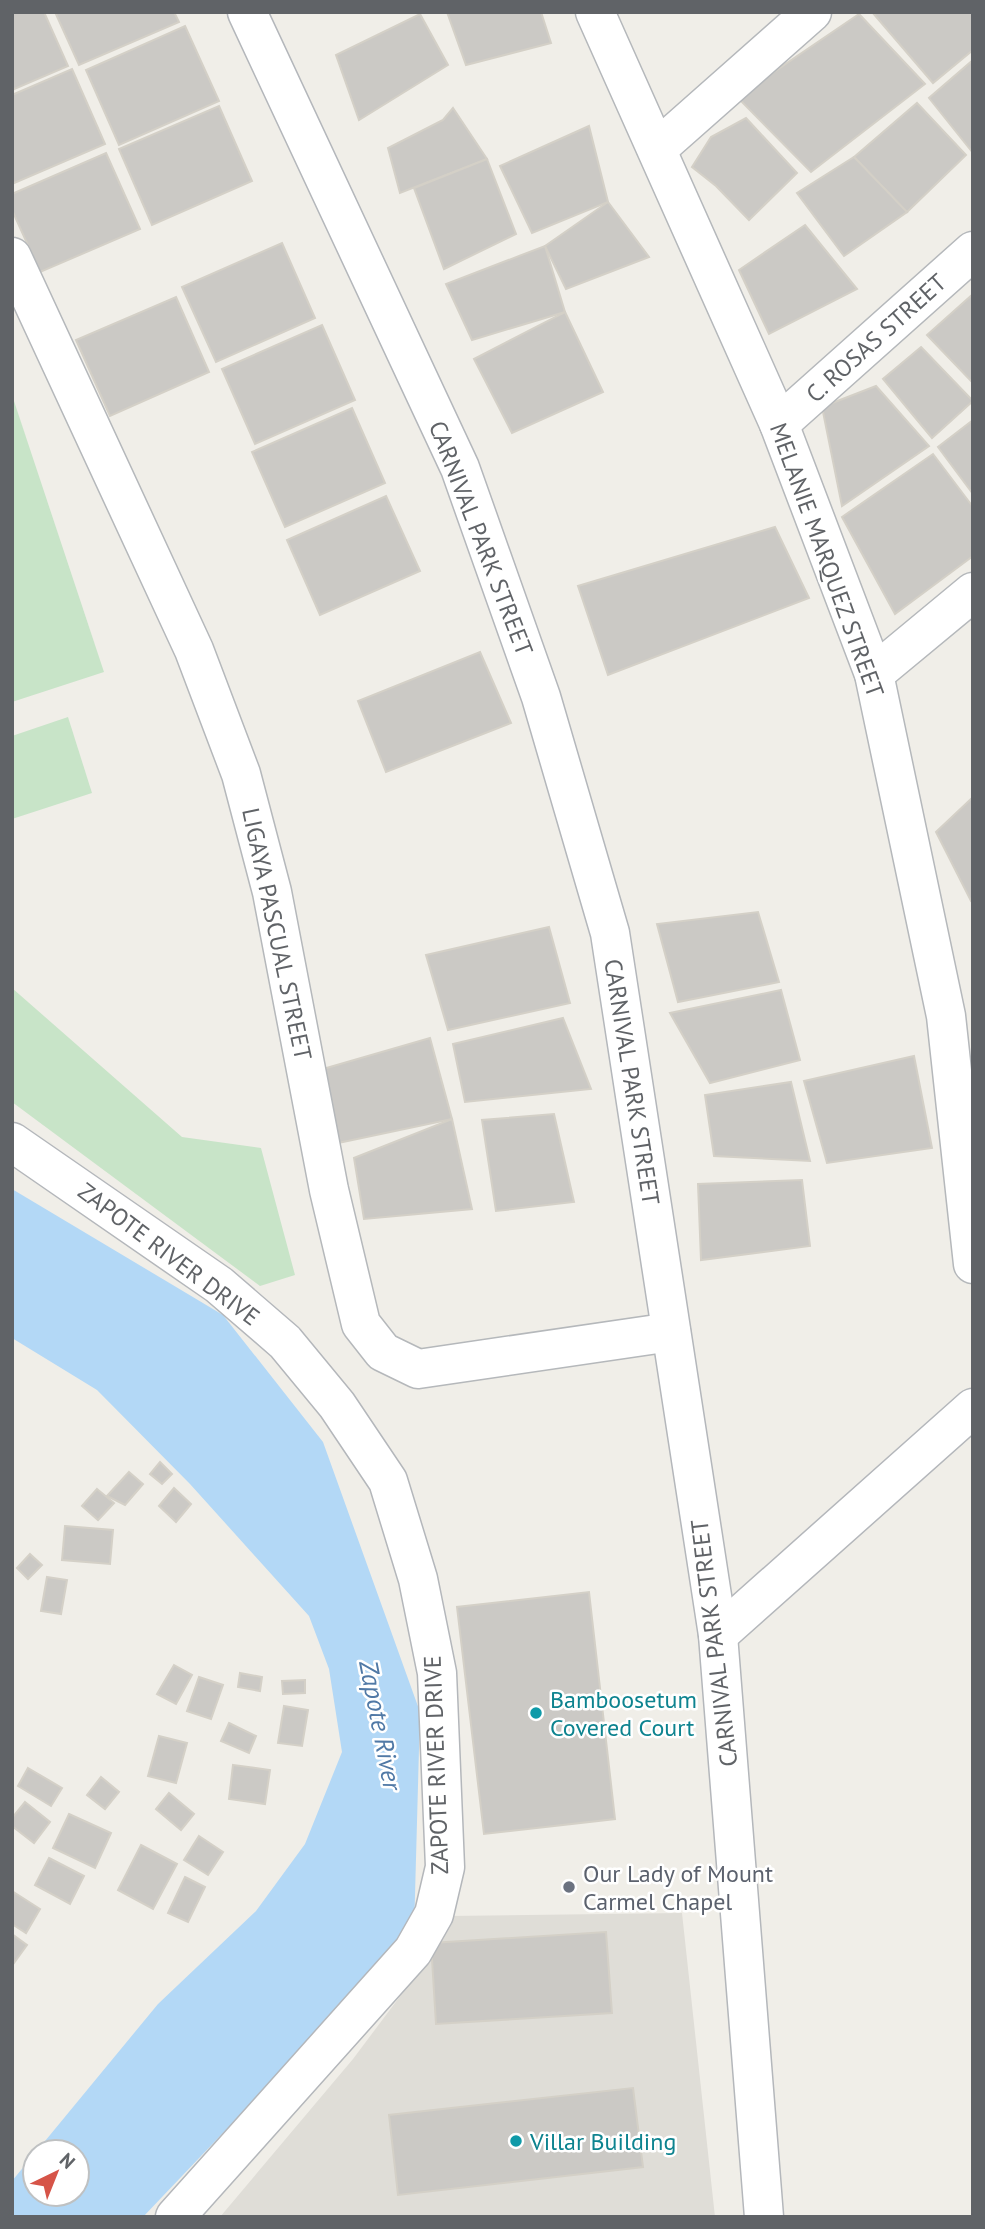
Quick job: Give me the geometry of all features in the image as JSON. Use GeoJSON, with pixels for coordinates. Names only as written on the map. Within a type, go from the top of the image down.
{"type":"FeatureCollection","features":[{"type":"Feature","properties":{"kind":"street","name":"CARNIVAL PARK STREET"},"geometry":{"type":"LineString","coordinates":[[247,12],[460,468],[541,697],[610,933],[718,1635],[764,2217]]}},
{"type":"Feature","properties":{"kind":"street","name":"MELANIE MARQUEZ STREET"},"geometry":{"type":"LineString","coordinates":[[595,12],[779,425],[874,674],[959,1004],[973,1264]]}},
{"type":"Feature","properties":{"kind":"street"},"geometry":{"type":"LineString","coordinates":[[657,149],[812,12]]}},
{"type":"Feature","properties":{"kind":"street","name":"C. ROSAS STREET"},"geometry":{"type":"LineString","coordinates":[[779,425],[973,251]]}},
{"type":"Feature","properties":{"kind":"street","name":"LIGAYA PASCUAL STREET"},"geometry":{"type":"LineString","coordinates":[[12,257],[194,650],[241,774],[272,892],[329,1190],[362,1324],[383,1352],[418,1370],[671,1332]]}},
{"type":"Feature","properties":{"kind":"street"},"geometry":{"type":"LineString","coordinates":[[874,674],[973,592]]}},
{"type":"Feature","properties":{"kind":"street","name":"ZAPOTE RIVER DRIVE"},"geometry":{"type":"LineString","coordinates":[[12,1142],[219,1285],[285,1342],[337,1405],[388,1481],[418,1579],[437,1673],[445,1867],[434,1914],[413,1951],[207,2178],[175,2217]]}},
{"type":"Feature","properties":{"kind":"street"},"geometry":{"type":"LineString","coordinates":[[718,1635],[973,1408]]}},
{"type":"Feature","properties":{"kind":"shaded area"},"geometry":{"type":"Polygon","coordinates":[[[682,1913],[715,2217],[220,2217],[353,2059],[407,1987],[448,1916],[682,1913]]]}},
{"type":"Feature","properties":{"kind":"green space"},"geometry":{"type":"Polygon","coordinates":[[[12,395],[104,672],[12,702],[12,395]]]}},
{"type":"Feature","properties":{"kind":"green space"},"geometry":{"type":"Polygon","coordinates":[[[68,717],[92,793],[12,819],[12,736],[68,717]]]}},
{"type":"Feature","properties":{"kind":"green space"},"geometry":{"type":"Polygon","coordinates":[[[12,988],[182,1137],[261,1148],[295,1275],[260,1286],[12,1102],[12,988]]]}},
{"type":"Feature","properties":{"kind":"water","name":"Zapote River"},"geometry":{"type":"Polygon","coordinates":[[[12,1189],[223,1315],[323,1442],[420,1712],[414,1932],[143,2217],[12,2217],[12,2181],[21,2170],[21,2208],[91,2208],[91,2138],[48,2138],[158,2004],[256,1911],[305,1844],[342,1752],[329,1669],[309,1616],[190,1484],[97,1390],[12,1338],[12,1189]]]}},
{"type":"Feature","properties":{"kind":"building"},"geometry":{"type":"Polygon","coordinates":[[[12,12],[44,12],[68,66],[12,90],[12,12]]]}},
{"type":"Feature","properties":{"kind":"building"},"geometry":{"type":"Polygon","coordinates":[[[55,12],[174,12],[179,22],[79,65],[55,12]]]}},
{"type":"Feature","properties":{"kind":"building"},"geometry":{"type":"Polygon","coordinates":[[[447,12],[541,12],[551,43],[466,65],[447,12]]]}},
{"type":"Feature","properties":{"kind":"building"},"geometry":{"type":"Polygon","coordinates":[[[872,12],[973,12],[973,50],[933,83],[872,12]]]}},
{"type":"Feature","properties":{"kind":"building"},"geometry":{"type":"Polygon","coordinates":[[[420,14],[448,65],[359,120],[336,55],[420,14]]]}},
{"type":"Feature","properties":{"kind":"building"},"geometry":{"type":"Polygon","coordinates":[[[859,14],[925,84],[811,172],[737,97],[859,14]]]}},
{"type":"Feature","properties":{"kind":"building"},"geometry":{"type":"Polygon","coordinates":[[[185,26],[219,101],[119,145],[86,70],[185,26]]]}},
{"type":"Feature","properties":{"kind":"building"},"geometry":{"type":"Polygon","coordinates":[[[973,60],[973,153],[929,98],[973,60]]]}},
{"type":"Feature","properties":{"kind":"building"},"geometry":{"type":"Polygon","coordinates":[[[72,69],[105,144],[12,184],[12,95],[72,69]]]}},
{"type":"Feature","properties":{"kind":"building"},"geometry":{"type":"Polygon","coordinates":[[[917,103],[966,155],[907,212],[854,157],[917,103]]]}},
{"type":"Feature","properties":{"kind":"building"},"geometry":{"type":"Polygon","coordinates":[[[219,106],[252,181],[152,225],[119,149],[219,106]]]}},
{"type":"Feature","properties":{"kind":"building"},"geometry":{"type":"Polygon","coordinates":[[[453,108],[487,159],[400,193],[388,148],[443,120],[453,108]]]}},
{"type":"Feature","properties":{"kind":"building"},"geometry":{"type":"Polygon","coordinates":[[[746,118],[797,173],[749,220],[716,186],[692,167],[711,137],[746,118]]]}},
{"type":"Feature","properties":{"kind":"building"},"geometry":{"type":"Polygon","coordinates":[[[589,126],[608,202],[532,233],[500,166],[589,126]]]}},
{"type":"Feature","properties":{"kind":"building"},"geometry":{"type":"Polygon","coordinates":[[[106,153],[140,229],[40,272],[12,210],[12,194],[106,153]]]}},
{"type":"Feature","properties":{"kind":"building"},"geometry":{"type":"Polygon","coordinates":[[[854,157],[907,212],[844,256],[797,193],[854,157]]]}},
{"type":"Feature","properties":{"kind":"building"},"geometry":{"type":"Polygon","coordinates":[[[487,159],[516,234],[444,269],[414,188],[487,159]]]}},
{"type":"Feature","properties":{"kind":"building"},"geometry":{"type":"Polygon","coordinates":[[[608,202],[649,257],[566,289],[545,246],[608,202]]]}},
{"type":"Feature","properties":{"kind":"building"},"geometry":{"type":"Polygon","coordinates":[[[805,225],[857,289],[769,334],[739,270],[805,225]]]}},
{"type":"Feature","properties":{"kind":"building"},"geometry":{"type":"Polygon","coordinates":[[[282,243],[315,318],[216,362],[182,287],[282,243]]]}},
{"type":"Feature","properties":{"kind":"building"},"geometry":{"type":"Polygon","coordinates":[[[545,246],[565,312],[472,340],[446,284],[545,246]]]}},
{"type":"Feature","properties":{"kind":"building"},"geometry":{"type":"Polygon","coordinates":[[[973,294],[973,383],[927,335],[973,294]]]}},
{"type":"Feature","properties":{"kind":"building"},"geometry":{"type":"Polygon","coordinates":[[[176,297],[209,372],[110,416],[76,340],[176,297]]]}},
{"type":"Feature","properties":{"kind":"building"},"geometry":{"type":"Polygon","coordinates":[[[565,312],[603,392],[512,433],[474,359],[565,312]]]}},
{"type":"Feature","properties":{"kind":"building"},"geometry":{"type":"Polygon","coordinates":[[[322,325],[355,400],[255,444],[222,369],[322,325]]]}},
{"type":"Feature","properties":{"kind":"building"},"geometry":{"type":"Polygon","coordinates":[[[921,347],[973,401],[932,438],[883,379],[921,347]]]}},
{"type":"Feature","properties":{"kind":"building"},"geometry":{"type":"Polygon","coordinates":[[[876,386],[929,446],[842,506],[822,407],[876,386]]]}},
{"type":"Feature","properties":{"kind":"building"},"geometry":{"type":"Polygon","coordinates":[[[352,408],[385,483],[285,527],[252,452],[352,408]]]}},
{"type":"Feature","properties":{"kind":"building"},"geometry":{"type":"Polygon","coordinates":[[[973,420],[973,494],[938,447],[973,420]]]}},
{"type":"Feature","properties":{"kind":"building"},"geometry":{"type":"Polygon","coordinates":[[[933,454],[973,507],[973,556],[895,614],[842,517],[933,454]]]}},
{"type":"Feature","properties":{"kind":"building"},"geometry":{"type":"Polygon","coordinates":[[[386,496],[420,571],[320,615],[287,540],[386,496]]]}},
{"type":"Feature","properties":{"kind":"building"},"geometry":{"type":"Polygon","coordinates":[[[775,527],[809,598],[608,675],[578,586],[775,527]]]}},
{"type":"Feature","properties":{"kind":"building"},"geometry":{"type":"Polygon","coordinates":[[[480,652],[511,723],[386,772],[358,701],[480,652]]]}},
{"type":"Feature","properties":{"kind":"building"},"geometry":{"type":"Polygon","coordinates":[[[973,797],[973,900],[971,901],[936,832],[973,797]]]}},
{"type":"Feature","properties":{"kind":"building"},"geometry":{"type":"Polygon","coordinates":[[[758,912],[779,982],[678,1002],[657,924],[758,912]]]}},
{"type":"Feature","properties":{"kind":"building"},"geometry":{"type":"Polygon","coordinates":[[[549,927],[570,1003],[448,1030],[426,955],[549,927]]]}},
{"type":"Feature","properties":{"kind":"building"},"geometry":{"type":"Polygon","coordinates":[[[781,990],[800,1060],[710,1083],[670,1013],[781,990]]]}},
{"type":"Feature","properties":{"kind":"building"},"geometry":{"type":"Polygon","coordinates":[[[563,1018],[591,1089],[465,1102],[453,1044],[563,1018]]]}},
{"type":"Feature","properties":{"kind":"building"},"geometry":{"type":"Polygon","coordinates":[[[430,1038],[452,1119],[338,1143],[323,1069],[430,1038]]]}},
{"type":"Feature","properties":{"kind":"building"},"geometry":{"type":"Polygon","coordinates":[[[914,1056],[932,1148],[827,1163],[804,1081],[914,1056]]]}},
{"type":"Feature","properties":{"kind":"building"},"geometry":{"type":"Polygon","coordinates":[[[791,1082],[810,1161],[714,1156],[705,1095],[791,1082]]]}},
{"type":"Feature","properties":{"kind":"building"},"geometry":{"type":"Polygon","coordinates":[[[554,1114],[574,1202],[496,1211],[482,1120],[554,1114]]]}},
{"type":"Feature","properties":{"kind":"building"},"geometry":{"type":"Polygon","coordinates":[[[452,1119],[472,1209],[364,1219],[354,1158],[452,1119]]]}},
{"type":"Feature","properties":{"kind":"building"},"geometry":{"type":"Polygon","coordinates":[[[802,1180],[810,1246],[701,1260],[698,1184],[802,1180]]]}},
{"type":"Feature","properties":{"kind":"building"},"geometry":{"type":"Polygon","coordinates":[[[160,1462],[172,1474],[162,1484],[150,1474],[160,1462]]]}},
{"type":"Feature","properties":{"kind":"building"},"geometry":{"type":"Polygon","coordinates":[[[129,1472],[143,1484],[125,1505],[107,1496],[129,1472]]]}},
{"type":"Feature","properties":{"kind":"building"},"geometry":{"type":"Polygon","coordinates":[[[174,1488],[191,1504],[176,1522],[159,1506],[174,1488]]]}},
{"type":"Feature","properties":{"kind":"building"},"geometry":{"type":"Polygon","coordinates":[[[97,1489],[114,1503],[98,1520],[82,1506],[97,1489]]]}},
{"type":"Feature","properties":{"kind":"building"},"geometry":{"type":"Polygon","coordinates":[[[65,1526],[113,1530],[110,1564],[62,1560],[65,1526]]]}},
{"type":"Feature","properties":{"kind":"building"},"geometry":{"type":"Polygon","coordinates":[[[30,1554],[42,1565],[28,1579],[17,1568],[30,1554]]]}},
{"type":"Feature","properties":{"kind":"building"},"geometry":{"type":"Polygon","coordinates":[[[47,1577],[67,1580],[61,1614],[41,1611],[47,1577]]]}},
{"type":"Feature","properties":{"kind":"building","name":"Bamboosetum Covered Court"},"geometry":{"type":"Polygon","coordinates":[[[589,1592],[615,1819],[484,1834],[457,1607],[589,1592]]]}},
{"type":"Feature","properties":{"kind":"building"},"geometry":{"type":"Polygon","coordinates":[[[174,1665],[192,1675],[176,1704],[157,1694],[174,1665]]]}},
{"type":"Feature","properties":{"kind":"building"},"geometry":{"type":"Polygon","coordinates":[[[240,1673],[262,1677],[260,1691],[238,1687],[240,1673]]]}},
{"type":"Feature","properties":{"kind":"building"},"geometry":{"type":"Polygon","coordinates":[[[199,1677],[223,1685],[211,1719],[187,1711],[199,1677]]]}},
{"type":"Feature","properties":{"kind":"building"},"geometry":{"type":"Polygon","coordinates":[[[305,1680],[305,1693],[283,1694],[282,1681],[305,1680]]]}},
{"type":"Feature","properties":{"kind":"building"},"geometry":{"type":"Polygon","coordinates":[[[284,1706],[308,1710],[302,1746],[278,1743],[284,1706]]]}},
{"type":"Feature","properties":{"kind":"building"},"geometry":{"type":"Polygon","coordinates":[[[229,1723],[256,1736],[249,1753],[221,1741],[229,1723]]]}},
{"type":"Feature","properties":{"kind":"building"},"geometry":{"type":"Polygon","coordinates":[[[159,1736],[187,1743],[176,1783],[148,1776],[159,1736]]]}},
{"type":"Feature","properties":{"kind":"building"},"geometry":{"type":"Polygon","coordinates":[[[233,1765],[270,1770],[265,1804],[229,1799],[233,1765]]]}},
{"type":"Feature","properties":{"kind":"building"},"geometry":{"type":"Polygon","coordinates":[[[28,1768],[62,1788],[51,1806],[18,1786],[28,1768]]]}},
{"type":"Feature","properties":{"kind":"building"},"geometry":{"type":"Polygon","coordinates":[[[101,1777],[119,1792],[105,1809],[87,1795],[101,1777]]]}},
{"type":"Feature","properties":{"kind":"building"},"geometry":{"type":"Polygon","coordinates":[[[169,1793],[194,1814],[181,1830],[156,1809],[169,1793]]]}},
{"type":"Feature","properties":{"kind":"building"},"geometry":{"type":"Polygon","coordinates":[[[25,1802],[50,1822],[34,1843],[12,1826],[12,1818],[25,1802]]]}},
{"type":"Feature","properties":{"kind":"building"},"geometry":{"type":"Polygon","coordinates":[[[69,1814],[111,1833],[95,1868],[53,1848],[69,1814]]]}},
{"type":"Feature","properties":{"kind":"building"},"geometry":{"type":"Polygon","coordinates":[[[199,1836],[223,1852],[208,1875],[184,1860],[199,1836]]]}},
{"type":"Feature","properties":{"kind":"building"},"geometry":{"type":"Polygon","coordinates":[[[141,1845],[177,1864],[153,1909],[118,1890],[141,1845]]]}},
{"type":"Feature","properties":{"kind":"building"},"geometry":{"type":"Polygon","coordinates":[[[49,1858],[84,1876],[70,1904],[35,1885],[49,1858]]]}},
{"type":"Feature","properties":{"kind":"building"},"geometry":{"type":"Polygon","coordinates":[[[185,1877],[205,1887],[188,1922],[168,1913],[185,1877]]]}},
{"type":"Feature","properties":{"kind":"building"},"geometry":{"type":"Polygon","coordinates":[[[12,1891],[40,1909],[26,1933],[12,1924],[12,1891]]]}},
{"type":"Feature","properties":{"kind":"building"},"geometry":{"type":"Polygon","coordinates":[[[606,1932],[612,2013],[436,2024],[431,1943],[606,1932]]]}},
{"type":"Feature","properties":{"kind":"building"},"geometry":{"type":"Polygon","coordinates":[[[12,1934],[27,1945],[14,1963],[12,1961],[12,1934]]]}},
{"type":"Feature","properties":{"kind":"building","name":"Villar Building"},"geometry":{"type":"Polygon","coordinates":[[[633,2088],[643,2167],[398,2195],[389,2115],[633,2088]]]}},
{"type":"Feature","properties":{"kind":"place","name":"Bamboosetum Covered Court"},"geometry":{"type":"Point","coordinates":[536,1713]}},
{"type":"Feature","properties":{"kind":"place","name":"Our Lady of Mount Carmel Chapel"},"geometry":{"type":"Point","coordinates":[569,1887]}},
{"type":"Feature","properties":{"kind":"place","name":"Villar Building"},"geometry":{"type":"Point","coordinates":[516,2141]}}]}
